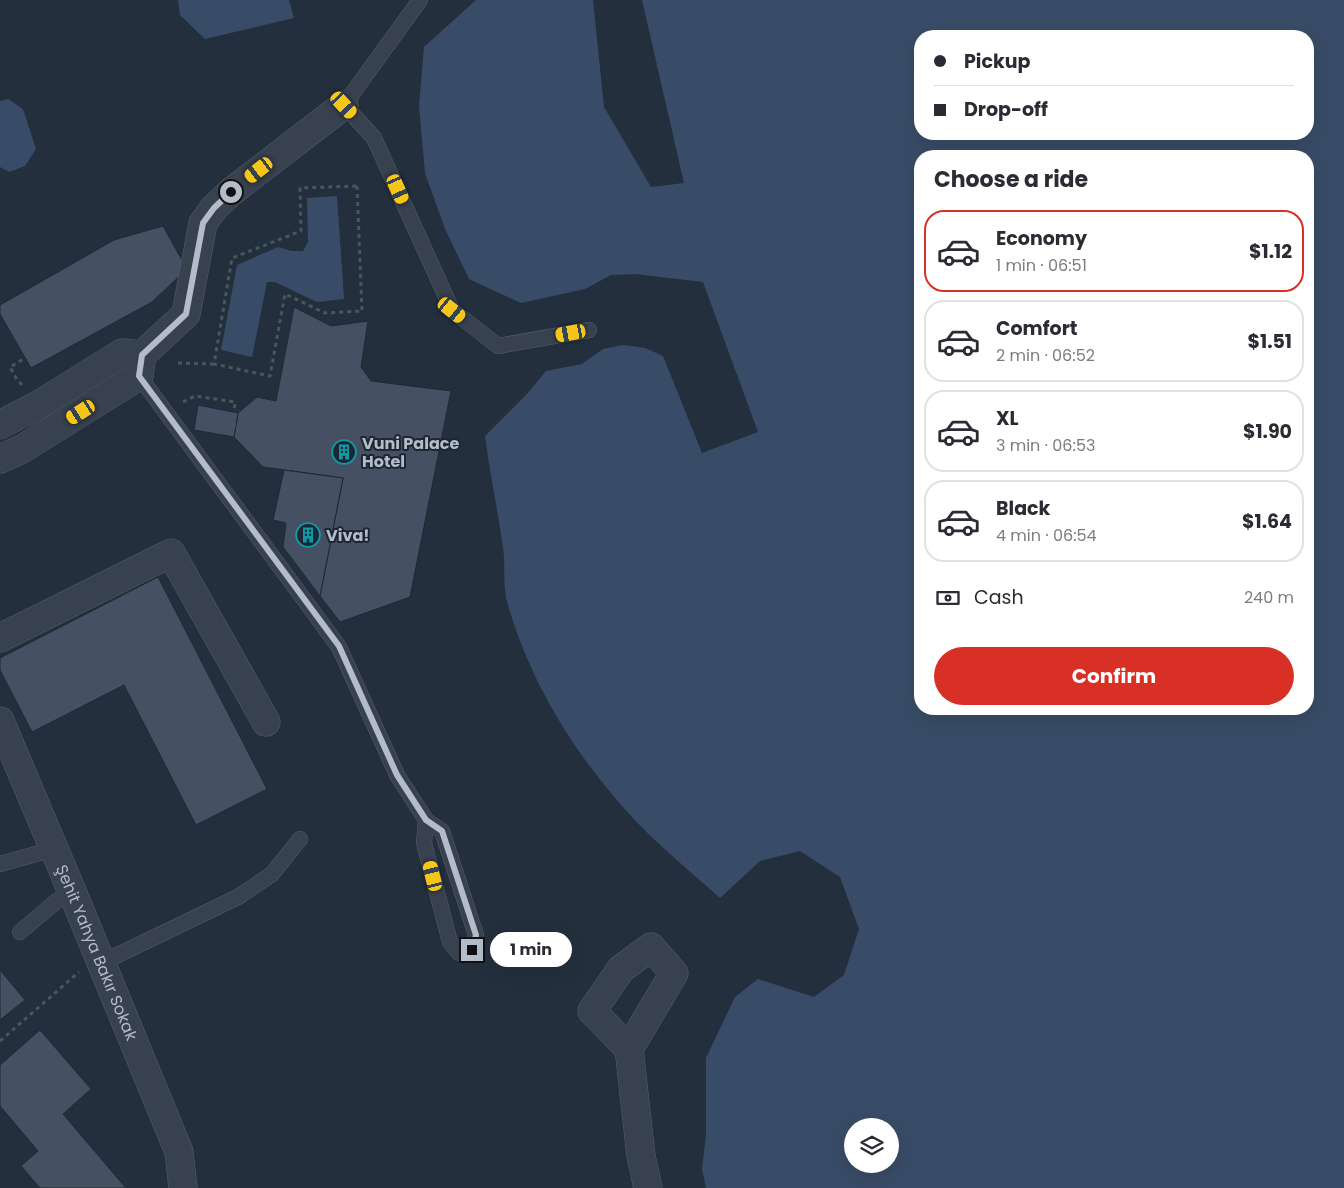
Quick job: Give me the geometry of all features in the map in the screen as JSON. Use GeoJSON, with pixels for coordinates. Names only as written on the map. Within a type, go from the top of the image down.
{"type":"FeatureCollection","features":[{"type":"Feature","properties":{"kind":"street"},"geometry":{"type":"LineString","coordinates":[[0,459],[22,449],[141,366],[186,314],[203,223],[214,208],[231,192],[344,105]]}},
{"type":"Feature","properties":{"kind":"street"},"geometry":{"type":"LineString","coordinates":[[3,418],[40,404],[122,353],[141,366]]}},
{"type":"Feature","properties":{"kind":"street"},"geometry":{"type":"LineString","coordinates":[[0,638],[171,553],[266,722]]}},
{"type":"Feature","properties":{"kind":"street","name":"Şehit Yahya Bakır Sokak"},"geometry":{"type":"LineString","coordinates":[[0,721],[71,888],[179,1152],[183,1188]]}},
{"type":"Feature","properties":{"kind":"street"},"geometry":{"type":"LineString","coordinates":[[630,1048],[641,1156],[648,1188]]}},
{"type":"Feature","properties":{"kind":"lane"},"geometry":{"type":"LineString","coordinates":[[420,0],[344,105],[374,138],[452,310],[498,346],[589,330]]}},
{"type":"Feature","properties":{"kind":"lane"},"geometry":{"type":"LineString","coordinates":[[141,366],[165,411],[339,646],[397,775],[426,820],[442,831],[476,935],[472,950],[459,953],[450,942],[424,843],[426,820]]}},
{"type":"Feature","properties":{"kind":"lane"},"geometry":{"type":"LineString","coordinates":[[100,959],[238,897],[272,874],[300,839]]}},
{"type":"Feature","properties":{"kind":"lane"},"geometry":{"type":"LineString","coordinates":[[0,864],[54,849]]}},
{"type":"Feature","properties":{"kind":"lane"},"geometry":{"type":"LineString","coordinates":[[20,932],[71,888]]}},
{"type":"Feature","properties":{"kind":"path"},"geometry":{"type":"LineString","coordinates":[[178,363],[214,364],[270,376],[285,294],[325,313],[362,311],[357,186],[300,188],[301,231],[232,258],[214,364]]}},
{"type":"Feature","properties":{"kind":"path"},"geometry":{"type":"LineString","coordinates":[[25,358],[10,367],[16,378],[40,404]]}},
{"type":"Feature","properties":{"kind":"path"},"geometry":{"type":"LineString","coordinates":[[165,411],[195,396],[235,402],[234,412]]}},
{"type":"Feature","properties":{"kind":"path"},"geometry":{"type":"LineString","coordinates":[[232,424],[236,425]]}},
{"type":"Feature","properties":{"kind":"path"},"geometry":{"type":"LineString","coordinates":[[0,1040],[100,959]]}},
{"type":"Feature","properties":{"kind":"water"},"geometry":{"type":"Polygon","coordinates":[[[178,0],[289,0],[294,18],[205,39],[180,15],[178,0]]]}},
{"type":"Feature","properties":{"kind":"water"},"geometry":{"type":"Polygon","coordinates":[[[476,0],[593,0],[604,107],[651,187],[684,183],[642,0],[1344,0],[1344,1188],[706,1188],[702,1169],[706,1135],[706,1058],[735,997],[758,979],[814,997],[844,975],[859,929],[840,877],[800,851],[760,861],[720,898],[663,848],[636,821],[594,772],[563,728],[537,680],[516,631],[506,598],[503,548],[485,436],[527,394],[546,371],[582,364],[603,349],[623,345],[645,348],[663,356],[702,453],[758,432],[703,282],[635,274],[611,275],[585,289],[521,303],[469,279],[445,229],[425,173],[419,106],[424,47],[476,0]]]}},
{"type":"Feature","properties":{"kind":"water"},"geometry":{"type":"Polygon","coordinates":[[[8,99],[23,109],[36,149],[25,166],[9,172],[0,167],[0,101],[8,99]]]}},
{"type":"Feature","properties":{"kind":"water"},"geometry":{"type":"Polygon","coordinates":[[[337,196],[344,299],[317,302],[275,282],[267,282],[252,357],[221,350],[237,265],[278,247],[291,251],[303,251],[308,242],[307,198],[337,196]]]}},
{"type":"Feature","properties":{"kind":"building"},"geometry":{"type":"Polygon","coordinates":[[[163,226],[187,269],[152,302],[31,368],[0,314],[0,305],[114,240],[163,226]]]}},
{"type":"Feature","properties":{"kind":"building","name":"Vuni Palace Hotel"},"geometry":{"type":"Polygon","coordinates":[[[294,307],[331,326],[368,321],[361,367],[371,381],[451,391],[410,597],[340,622],[320,596],[343,478],[263,467],[234,437],[238,413],[257,397],[276,401],[294,307]]]}},
{"type":"Feature","properties":{"kind":"building"},"geometry":{"type":"Polygon","coordinates":[[[198,405],[238,413],[234,437],[194,430],[198,405]]]}},
{"type":"Feature","properties":{"kind":"building","name":"Viva!"},"geometry":{"type":"Polygon","coordinates":[[[284,470],[343,478],[320,596],[283,547],[286,523],[273,520],[284,470]]]}},
{"type":"Feature","properties":{"kind":"building"},"geometry":{"type":"Polygon","coordinates":[[[158,577],[267,789],[196,825],[124,685],[32,732],[0,670],[0,658],[158,577]]]}},
{"type":"Feature","properties":{"kind":"building"},"geometry":{"type":"Polygon","coordinates":[[[0,970],[25,1000],[0,1020],[0,970]]]}},
{"type":"Feature","properties":{"kind":"building"},"geometry":{"type":"Polygon","coordinates":[[[40,1030],[91,1089],[63,1114],[126,1188],[40,1188],[21,1166],[38,1151],[0,1106],[0,1065],[40,1030]]]}},
{"type":"Feature","properties":{"kind":"place","name":"Vuni Palace Hotel"},"geometry":{"type":"Point","coordinates":[344,452]}},
{"type":"Feature","properties":{"kind":"place","name":"Viva!"},"geometry":{"type":"Point","coordinates":[308,535]}},
{"type":"Feature","properties":{"kind":"route"},"geometry":{"type":"LineString","coordinates":[[231,192],[214,208],[203,223],[186,314],[142,355],[139,376],[339,646],[397,775],[426,820],[442,831],[476,935],[472,950]]}}]}
